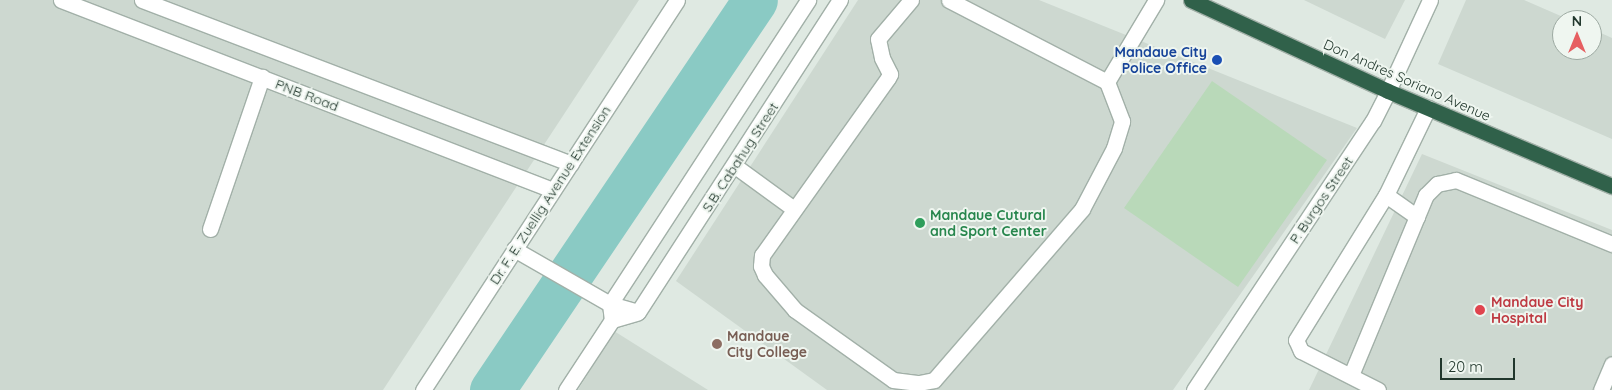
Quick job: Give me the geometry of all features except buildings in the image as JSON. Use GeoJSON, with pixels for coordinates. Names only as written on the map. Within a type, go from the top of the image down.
{"type":"FeatureCollection","features":[{"type":"Feature","properties":{"kind":"highway","name":"Don Andres Soriano Avenue"},"geometry":{"type":"LineString","coordinates":[[1191,0],[1388,91],[1612,186]]}},
{"type":"Feature","properties":{"kind":"street","name":"PNB Road"},"geometry":{"type":"LineString","coordinates":[[61,0],[553,190]]}},
{"type":"Feature","properties":{"kind":"street"},"geometry":{"type":"LineString","coordinates":[[142,0],[571,164]]}},
{"type":"Feature","properties":{"kind":"street","name":"Dr. F. E. Zuellig Avenue Extension"},"geometry":{"type":"LineString","coordinates":[[422,390],[678,0]]}},
{"type":"Feature","properties":{"kind":"street","name":"S.B. Cabahug Street"},"geometry":{"type":"LineString","coordinates":[[610,304],[808,0]]}},
{"type":"Feature","properties":{"kind":"street","name":"S.B. Cabahug Street"},"geometry":{"type":"LineString","coordinates":[[638,312],[735,166],[840,0]]}},
{"type":"Feature","properties":{"kind":"street"},"geometry":{"type":"LineString","coordinates":[[911,0],[878,39],[882,58],[890,74],[888,78],[762,255],[765,275],[795,310],[893,380],[919,383],[934,380],[1082,209],[1114,148],[1122,121],[1107,82],[948,0]]}},
{"type":"Feature","properties":{"kind":"street"},"geometry":{"type":"LineString","coordinates":[[1107,82],[1156,0]]}},
{"type":"Feature","properties":{"kind":"street","name":"P. Burgos Street"},"geometry":{"type":"LineString","coordinates":[[1194,390],[1373,121],[1430,0]]}},
{"type":"Feature","properties":{"kind":"street"},"geometry":{"type":"LineString","coordinates":[[210,229],[262,77]]}},
{"type":"Feature","properties":{"kind":"street"},"geometry":{"type":"LineString","coordinates":[[1378,390],[1301,351],[1296,340],[1386,195],[1428,108]]}},
{"type":"Feature","properties":{"kind":"street"},"geometry":{"type":"LineString","coordinates":[[735,166],[794,209]]}},
{"type":"Feature","properties":{"kind":"street"},"geometry":{"type":"LineString","coordinates":[[1351,375],[1426,195],[1437,184],[1456,180],[1612,244]]}},
{"type":"Feature","properties":{"kind":"street"},"geometry":{"type":"LineString","coordinates":[[1386,195],[1417,217]]}},
{"type":"Feature","properties":{"kind":"street"},"geometry":{"type":"LineString","coordinates":[[514,249],[610,304],[638,312]]}},
{"type":"Feature","properties":{"kind":"street"},"geometry":{"type":"LineString","coordinates":[[610,304],[612,320]]}},
{"type":"Feature","properties":{"kind":"street"},"geometry":{"type":"LineString","coordinates":[[566,390],[612,320],[638,312]]}},
{"type":"Feature","properties":{"kind":"street"},"geometry":{"type":"LineString","coordinates":[[1601,390],[1612,364]]}},
{"type":"Feature","properties":{"kind":"shaded area"},"geometry":{"type":"Polygon","coordinates":[[[0,0],[639,0],[383,390],[0,390],[0,0]]]}},
{"type":"Feature","properties":{"kind":"shaded area"},"geometry":{"type":"Polygon","coordinates":[[[858,0],[1039,0],[1357,128],[1173,390],[827,390],[676,281],[858,0]]]}},
{"type":"Feature","properties":{"kind":"shaded area"},"geometry":{"type":"Polygon","coordinates":[[[1304,0],[1405,0],[1385,39],[1304,0]]]}},
{"type":"Feature","properties":{"kind":"shaded area"},"geometry":{"type":"Polygon","coordinates":[[[1466,0],[1524,0],[1552,12],[1552,60],[1602,60],[1602,34],[1612,38],[1612,139],[1438,64],[1466,0]]]}},
{"type":"Feature","properties":{"kind":"shaded area","name":"Mandaue City Hospital"},"geometry":{"type":"Polygon","coordinates":[[[1422,154],[1612,230],[1612,390],[1309,390],[1422,154]]]}},
{"type":"Feature","properties":{"kind":"shaded area"},"geometry":{"type":"Polygon","coordinates":[[[614,331],[708,390],[578,390],[614,331]]]}},
{"type":"Feature","properties":{"kind":"green space"},"geometry":{"type":"Polygon","coordinates":[[[1212,81],[1327,160],[1238,287],[1124,208],[1212,81]]]}},
{"type":"Feature","properties":{"kind":"waterway"},"geometry":{"type":"LineString","coordinates":[[492,390],[755,0]]}},
{"type":"Feature","properties":{"kind":"place","name":"Mandaue City Police Office"},"geometry":{"type":"Point","coordinates":[1217,60]}},
{"type":"Feature","properties":{"kind":"place","name":"Mandaue Cutural and Sport Center"},"geometry":{"type":"Point","coordinates":[920,223]}},
{"type":"Feature","properties":{"kind":"place","name":"Mandaue City Hospital"},"geometry":{"type":"Point","coordinates":[1480,310]}},
{"type":"Feature","properties":{"kind":"place","name":"Mandaue City College"},"geometry":{"type":"Point","coordinates":[717,344]}}]}
